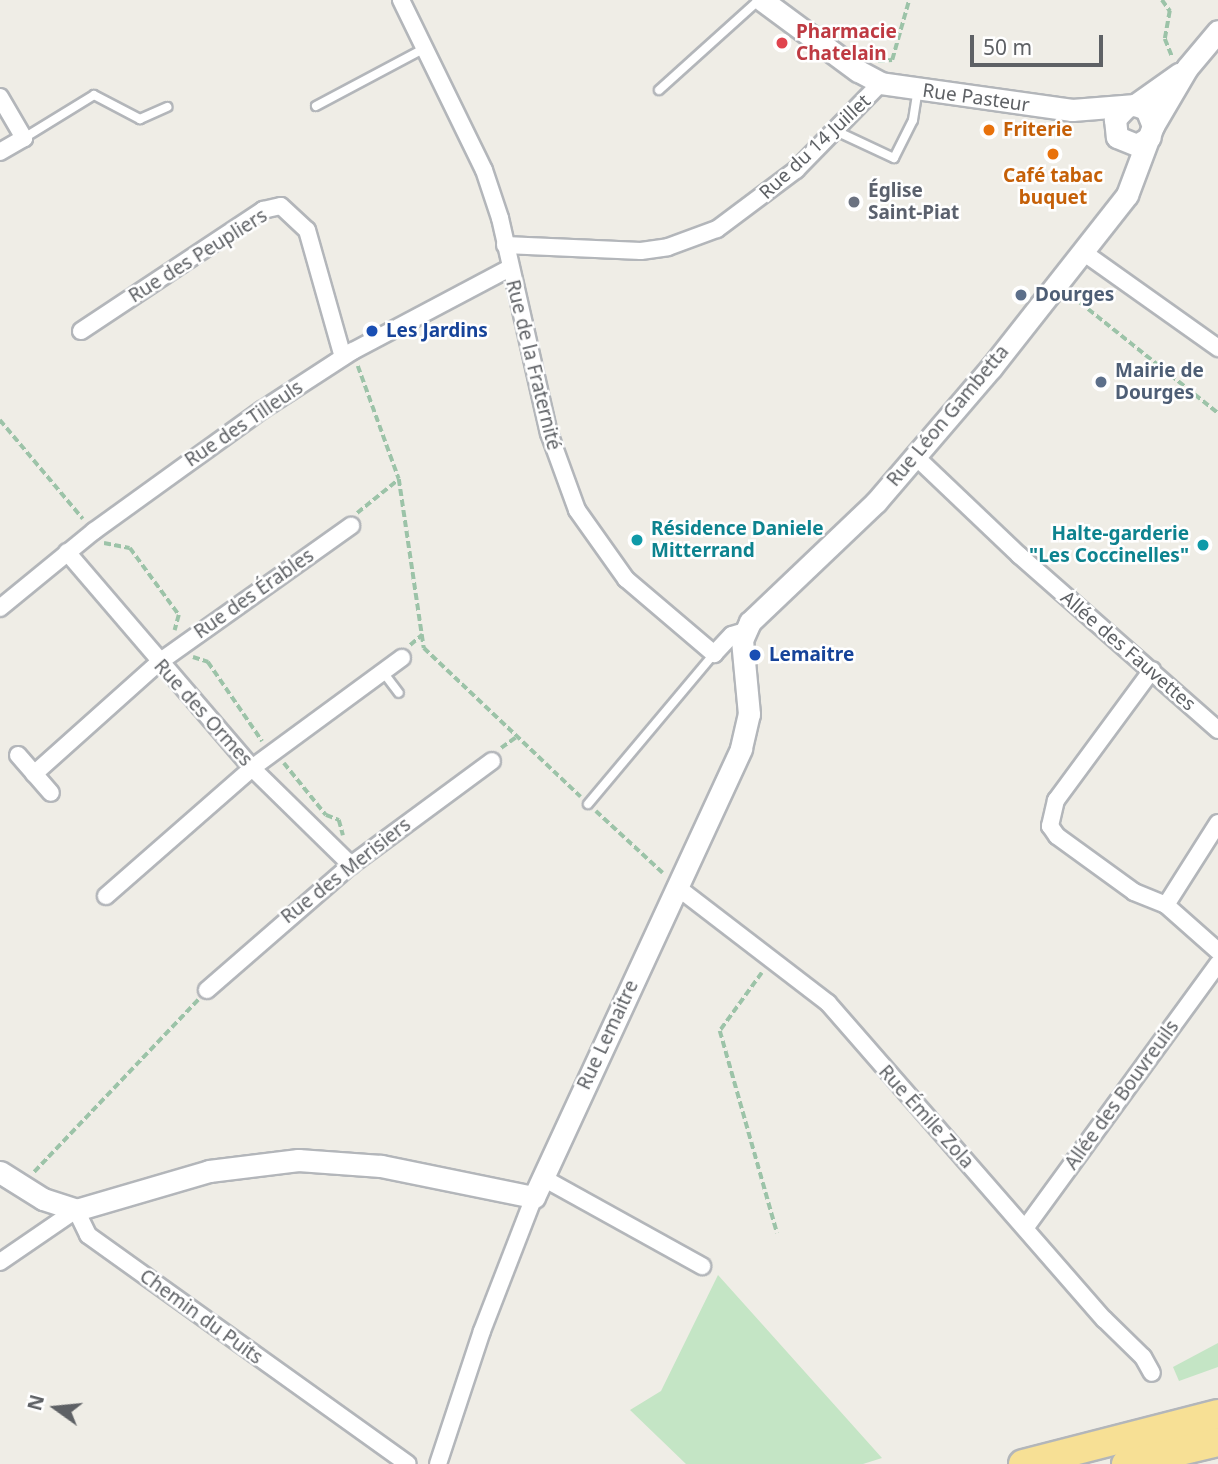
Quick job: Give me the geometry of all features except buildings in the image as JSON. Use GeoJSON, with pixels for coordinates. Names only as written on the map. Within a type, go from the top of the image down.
{"type":"FeatureCollection","features":[{"type":"Feature","properties":{"kind":"highway"},"geometry":{"type":"LineString","coordinates":[[1023,1464],[1218,1414]]}},
{"type":"Feature","properties":{"kind":"highway"},"geometry":{"type":"LineString","coordinates":[[1126,1464],[1218,1442]]}},
{"type":"Feature","properties":{"kind":"street","name":"Rue de la Fraternité"},"geometry":{"type":"LineString","coordinates":[[401,0],[484,170],[505,245],[508,269],[549,433],[577,509],[626,579],[714,654]]}},
{"type":"Feature","properties":{"kind":"street"},"geometry":{"type":"LineString","coordinates":[[761,0],[875,80]]}},
{"type":"Feature","properties":{"kind":"street"},"geometry":{"type":"LineString","coordinates":[[1131,106],[1150,114],[1152,131],[1136,145],[1118,136],[1115,119],[1131,106],[1187,68],[1218,31]]}},
{"type":"Feature","properties":{"kind":"street","name":"Rue Léon Gambetta"},"geometry":{"type":"LineString","coordinates":[[745,631],[760,609],[835,544],[915,456],[1083,252],[1134,183],[1152,131],[1187,68]]}},
{"type":"Feature","properties":{"kind":"street","name":"Rue Pasteur"},"geometry":{"type":"LineString","coordinates":[[875,80],[918,90],[1072,110],[1131,106]]}},
{"type":"Feature","properties":{"kind":"street","name":"Rue du 14 Juillet"},"geometry":{"type":"LineString","coordinates":[[505,245],[641,251],[692,240],[717,229],[755,203],[836,131],[875,80]]}},
{"type":"Feature","properties":{"kind":"street"},"geometry":{"type":"LineString","coordinates":[[0,97],[24,138],[0,152]]}},
{"type":"Feature","properties":{"kind":"street","name":"Rue Pasteur"},"geometry":{"type":"LineString","coordinates":[[1072,110],[1118,136]]}},
{"type":"Feature","properties":{"kind":"street","name":"Rue Léon Gambetta"},"geometry":{"type":"LineString","coordinates":[[1117,205],[1128,166],[1118,136]]}},
{"type":"Feature","properties":{"kind":"street","name":"Rue des Peupliers"},"geometry":{"type":"LineString","coordinates":[[81,331],[263,210],[281,206],[307,230],[348,354]]}},
{"type":"Feature","properties":{"kind":"street"},"geometry":{"type":"LineString","coordinates":[[1083,252],[1218,348]]}},
{"type":"Feature","properties":{"kind":"street","name":"Rue des Tilleuls"},"geometry":{"type":"LineString","coordinates":[[0,608],[67,552],[190,460],[348,354],[508,269]]}},
{"type":"Feature","properties":{"kind":"street","name":"Allée des Fauvettes"},"geometry":{"type":"LineString","coordinates":[[915,456],[1018,555],[1218,730]]}},
{"type":"Feature","properties":{"kind":"street","name":"Rue des Érables"},"geometry":{"type":"LineString","coordinates":[[34,774],[158,663],[351,526]]}},
{"type":"Feature","properties":{"kind":"street","name":"Rue des Ormes"},"geometry":{"type":"LineString","coordinates":[[67,552],[158,663],[252,768],[351,865]]}},
{"type":"Feature","properties":{"kind":"street"},"geometry":{"type":"LineString","coordinates":[[714,654],[733,635],[745,631]]}},
{"type":"Feature","properties":{"kind":"street","name":"Rue Lemaitre"},"geometry":{"type":"LineString","coordinates":[[438,1464],[482,1331],[539,1187],[747,728],[745,631]]}},
{"type":"Feature","properties":{"kind":"street"},"geometry":{"type":"LineString","coordinates":[[106,896],[252,768],[402,658]]}},
{"type":"Feature","properties":{"kind":"street"},"geometry":{"type":"LineString","coordinates":[[1152,670],[1056,800],[1050,826],[1057,836],[1134,892],[1166,905],[1218,951]]}},
{"type":"Feature","properties":{"kind":"street"},"geometry":{"type":"LineString","coordinates":[[18,755],[51,793]]}},
{"type":"Feature","properties":{"kind":"street","name":"Rue des Merisiers"},"geometry":{"type":"LineString","coordinates":[[207,990],[351,865],[492,761]]}},
{"type":"Feature","properties":{"kind":"street"},"geometry":{"type":"LineString","coordinates":[[1166,905],[1218,823]]}},
{"type":"Feature","properties":{"kind":"street","name":"Rue Émile Zola"},"geometry":{"type":"LineString","coordinates":[[677,887],[828,1003],[1104,1319],[1143,1357],[1152,1373]]}},
{"type":"Feature","properties":{"kind":"street","name":"Allée des Bouvreuils"},"geometry":{"type":"LineString","coordinates":[[1026,1227],[1218,964]]}},
{"type":"Feature","properties":{"kind":"street"},"geometry":{"type":"LineString","coordinates":[[0,1262],[76,1210],[209,1171],[298,1160],[381,1166],[539,1187],[702,1266]]}},
{"type":"Feature","properties":{"kind":"street"},"geometry":{"type":"LineString","coordinates":[[0,1172],[21,1186],[76,1210]]}},
{"type":"Feature","properties":{"kind":"street","name":"Chemin du Puits"},"geometry":{"type":"LineString","coordinates":[[76,1210],[88,1235],[408,1464]]}},
{"type":"Feature","properties":{"kind":"lane"},"geometry":{"type":"LineString","coordinates":[[659,90],[761,0]]}},
{"type":"Feature","properties":{"kind":"lane"},"geometry":{"type":"LineString","coordinates":[[316,106],[425,48]]}},
{"type":"Feature","properties":{"kind":"lane"},"geometry":{"type":"LineString","coordinates":[[836,131],[894,158],[913,120],[918,90]]}},
{"type":"Feature","properties":{"kind":"lane"},"geometry":{"type":"LineString","coordinates":[[24,138],[94,95],[140,119],[167,107]]}},
{"type":"Feature","properties":{"kind":"lane"},"geometry":{"type":"LineString","coordinates":[[588,804],[714,654]]}},
{"type":"Feature","properties":{"kind":"lane"},"geometry":{"type":"LineString","coordinates":[[383,672],[400,693]]}},
{"type":"Feature","properties":{"kind":"path"},"geometry":{"type":"LineString","coordinates":[[875,80],[880,60],[892,60],[909,0]]}},
{"type":"Feature","properties":{"kind":"path"},"geometry":{"type":"LineString","coordinates":[[1162,0],[1170,11],[1165,30],[1167,48],[1187,68]]}},
{"type":"Feature","properties":{"kind":"path"},"geometry":{"type":"LineString","coordinates":[[1057,284],[1218,413]]}},
{"type":"Feature","properties":{"kind":"path"},"geometry":{"type":"LineString","coordinates":[[348,354],[399,479],[424,648],[677,887]]}},
{"type":"Feature","properties":{"kind":"path"},"geometry":{"type":"LineString","coordinates":[[351,526],[358,510],[399,479]]}},
{"type":"Feature","properties":{"kind":"path"},"geometry":{"type":"LineString","coordinates":[[771,960],[720,1031],[777,1233]]}},
{"type":"Feature","properties":{"kind":"path"},"geometry":{"type":"LineString","coordinates":[[21,1186],[207,990]]}},
{"type":"Feature","properties":{"kind":"green space"},"geometry":{"type":"Polygon","coordinates":[[[718,1275],[882,1458],[863,1464],[686,1464],[630,1410],[661,1391],[718,1275]]]}},
{"type":"Feature","properties":{"kind":"green space"},"geometry":{"type":"Polygon","coordinates":[[[1218,1343],[1218,1367],[1179,1381],[1173,1367],[1218,1343]]]}},
{"type":"Feature","properties":{"kind":"place","name":"Pharmacie Chatelain"},"geometry":{"type":"Point","coordinates":[782,43]}},
{"type":"Feature","properties":{"kind":"place","name":"Friterie"},"geometry":{"type":"Point","coordinates":[989,130]}},
{"type":"Feature","properties":{"kind":"place","name":"Café tabac buquet"},"geometry":{"type":"Point","coordinates":[1053,154]}},
{"type":"Feature","properties":{"kind":"place","name":"Église Saint-Piat"},"geometry":{"type":"Point","coordinates":[854,202]}},
{"type":"Feature","properties":{"kind":"place","name":"Dourges"},"geometry":{"type":"Point","coordinates":[1021,295]}},
{"type":"Feature","properties":{"kind":"place","name":"Les Jardins"},"geometry":{"type":"Point","coordinates":[372,331]}},
{"type":"Feature","properties":{"kind":"place","name":"Mairie de Dourges"},"geometry":{"type":"Point","coordinates":[1101,382]}},
{"type":"Feature","properties":{"kind":"place","name":"Résidence Daniele Mitterrand"},"geometry":{"type":"Point","coordinates":[637,540]}},
{"type":"Feature","properties":{"kind":"place","name":"Halte-garderie \"Les Coccinelles\""},"geometry":{"type":"Point","coordinates":[1203,545]}},
{"type":"Feature","properties":{"kind":"place","name":"Lemaitre"},"geometry":{"type":"Point","coordinates":[755,655]}}]}
